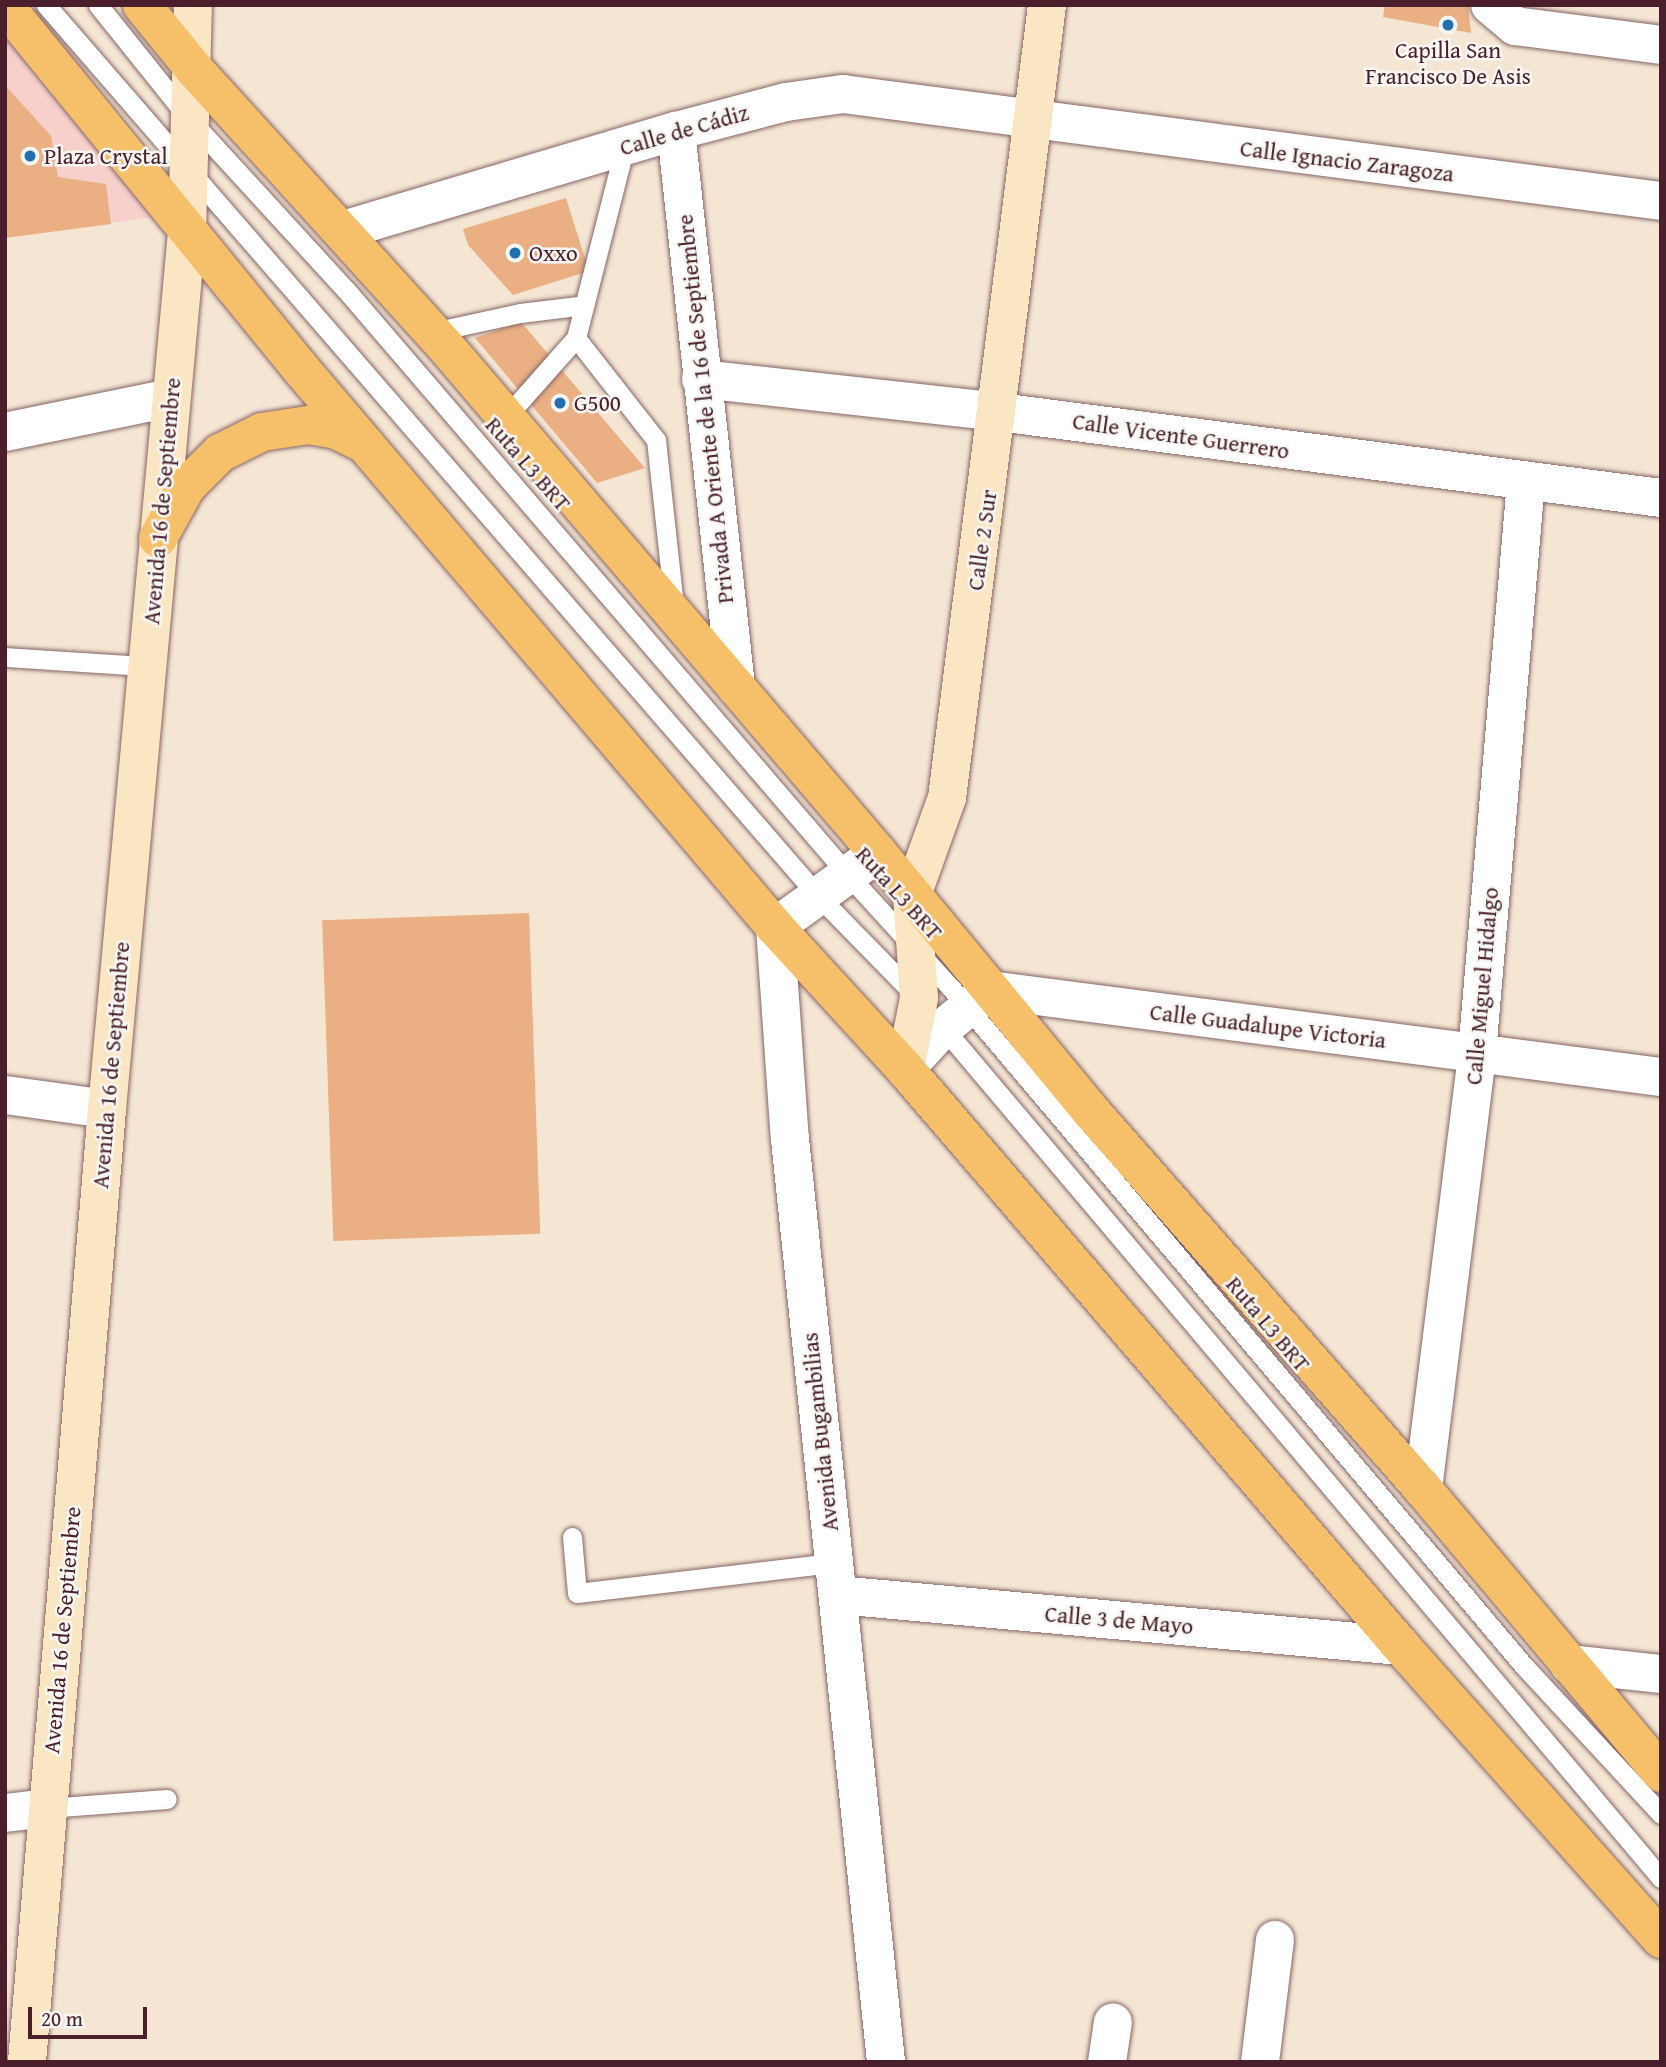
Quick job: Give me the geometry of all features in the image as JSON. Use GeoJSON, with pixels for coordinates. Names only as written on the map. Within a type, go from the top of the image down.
{"type":"FeatureCollection","features":[{"type":"Feature","properties":{"kind":"main road"},"geometry":{"type":"LineString","coordinates":[[142,5],[194,69],[433,332],[675,614],[736,687],[864,864],[912,895],[967,1009],[1423,1489],[1661,1773]]}},
{"type":"Feature","properties":{"kind":"main road","name":"Avenida 16 de Septiembre"},"geometry":{"type":"LineString","coordinates":[[27,2062],[107,1109],[187,232],[194,69],[193,5]]}},
{"type":"Feature","properties":{"kind":"main road","name":"Calle 2 Sur"},"geometry":{"type":"LineString","coordinates":[[905,1069],[919,998],[912,895],[947,798],[999,411],[1047,5]]}},
{"type":"Feature","properties":{"kind":"main road"},"geometry":{"type":"LineString","coordinates":[[5,6],[187,232],[775,927],[905,1069],[1401,1646],[1661,1939]]}},
{"type":"Feature","properties":{"kind":"main road"},"geometry":{"type":"LineString","coordinates":[[158,538],[196,478],[220,453],[262,432],[309,425],[336,430],[369,447]]}},
{"type":"Feature","properties":{"kind":"street"},"geometry":{"type":"LineString","coordinates":[[1490,5],[1515,26],[1661,45]]}},
{"type":"Feature","properties":{"kind":"street","name":"Calle de Cádiz"},"geometry":{"type":"LineString","coordinates":[[343,230],[676,131],[786,102],[843,94],[1034,122]]}},
{"type":"Feature","properties":{"kind":"street","name":"Calle Ignacio Zaragoza"},"geometry":{"type":"LineString","coordinates":[[1034,122],[1661,201]]}},
{"type":"Feature","properties":{"kind":"street","name":"Privada A Oriente de la 16 de Septiembre"},"geometry":{"type":"LineString","coordinates":[[676,131],[736,687]]}},
{"type":"Feature","properties":{"kind":"street","name":"Calle Vicente Guerrero"},"geometry":{"type":"LineString","coordinates":[[701,379],[999,411],[1661,498]]}},
{"type":"Feature","properties":{"kind":"street"},"geometry":{"type":"LineString","coordinates":[[5,432],[171,398]]}},
{"type":"Feature","properties":{"kind":"street","name":"Calle Miguel Hidalgo"},"geometry":{"type":"LineString","coordinates":[[1423,1489],[1477,1053],[1526,482]]}},
{"type":"Feature","properties":{"kind":"street"},"geometry":{"type":"LineString","coordinates":[[775,927],[864,864]]}},
{"type":"Feature","properties":{"kind":"street","name":"Avenida Bugambilias"},"geometry":{"type":"LineString","coordinates":[[775,927],[790,1139],[886,2062]]}},
{"type":"Feature","properties":{"kind":"street"},"geometry":{"type":"LineString","coordinates":[[905,1069],[967,1009]]}},
{"type":"Feature","properties":{"kind":"street","name":"Calle Guadalupe Victoria"},"geometry":{"type":"LineString","coordinates":[[967,1009],[1477,1053],[1661,1077]]}},
{"type":"Feature","properties":{"kind":"street"},"geometry":{"type":"LineString","coordinates":[[5,1096],[107,1109]]}},
{"type":"Feature","properties":{"kind":"street","name":"Calle 3 de Mayo"},"geometry":{"type":"LineString","coordinates":[[836,1579],[1401,1646]]}},
{"type":"Feature","properties":{"kind":"street"},"geometry":{"type":"LineString","coordinates":[[1569,1664],[1661,1674]]}},
{"type":"Feature","properties":{"kind":"street"},"geometry":{"type":"LineString","coordinates":[[5,1812],[47,1808]]}},
{"type":"Feature","properties":{"kind":"street"},"geometry":{"type":"LineString","coordinates":[[1260,2062],[1275,1940]]}},
{"type":"Feature","properties":{"kind":"street"},"geometry":{"type":"LineString","coordinates":[[1107,2062],[1113,2022]]}},
{"type":"Feature","properties":{"kind":"lane"},"geometry":{"type":"LineString","coordinates":[[46,5],[818,897],[919,998],[967,1009],[1661,1878]]}},
{"type":"Feature","properties":{"kind":"lane","name":"Ruta L3 BRT"},"geometry":{"type":"LineString","coordinates":[[99,5],[191,121],[864,864],[917,950],[1524,1666],[1661,1814]]}},
{"type":"Feature","properties":{"kind":"lane"},"geometry":{"type":"LineString","coordinates":[[506,417],[576,338],[625,146]]}},
{"type":"Feature","properties":{"kind":"lane"},"geometry":{"type":"LineString","coordinates":[[433,332],[585,305]]}},
{"type":"Feature","properties":{"kind":"lane"},"geometry":{"type":"LineString","coordinates":[[576,338],[656,440],[675,614]]}},
{"type":"Feature","properties":{"kind":"lane"},"geometry":{"type":"LineString","coordinates":[[5,657],[146,666]]}},
{"type":"Feature","properties":{"kind":"lane"},"geometry":{"type":"LineString","coordinates":[[572,1537],[577,1593],[836,1579]]}},
{"type":"Feature","properties":{"kind":"lane"},"geometry":{"type":"LineString","coordinates":[[47,1808],[167,1799]]}},
{"type":"Feature","properties":{"kind":"shaded area"},"geometry":{"type":"Polygon","coordinates":[[[5,34],[160,216],[5,238],[5,34]]]}},
{"type":"Feature","properties":{"kind":"building","name":"Capilla San Francisco De Asis"},"geometry":{"type":"Polygon","coordinates":[[[1385,5],[1468,5],[1471,33],[1383,17],[1385,5]]]}},
{"type":"Feature","properties":{"kind":"building","name":"Plaza Crystal"},"geometry":{"type":"Polygon","coordinates":[[[5,85],[51,136],[58,177],[106,184],[111,224],[5,238],[5,85]]]}},
{"type":"Feature","properties":{"kind":"building"},"geometry":{"type":"Polygon","coordinates":[[[566,198],[589,271],[513,295],[468,245],[463,229],[566,198]]]}},
{"type":"Feature","properties":{"kind":"building","name":"G500"},"geometry":{"type":"Polygon","coordinates":[[[521,322],[645,468],[597,483],[475,338],[521,322]]]}},
{"type":"Feature","properties":{"kind":"building"},"geometry":{"type":"Polygon","coordinates":[[[529,913],[540,1234],[333,1241],[322,920],[529,913]]]}},
{"type":"Feature","properties":{"kind":"place","name":"Capilla San Francisco De Asis"},"geometry":{"type":"Point","coordinates":[1448,25]}},
{"type":"Feature","properties":{"kind":"place","name":"Plaza Crystal"},"geometry":{"type":"Point","coordinates":[30,156]}},
{"type":"Feature","properties":{"kind":"place","name":"Oxxo"},"geometry":{"type":"Point","coordinates":[515,253]}},
{"type":"Feature","properties":{"kind":"place","name":"G500"},"geometry":{"type":"Point","coordinates":[560,403]}}]}
